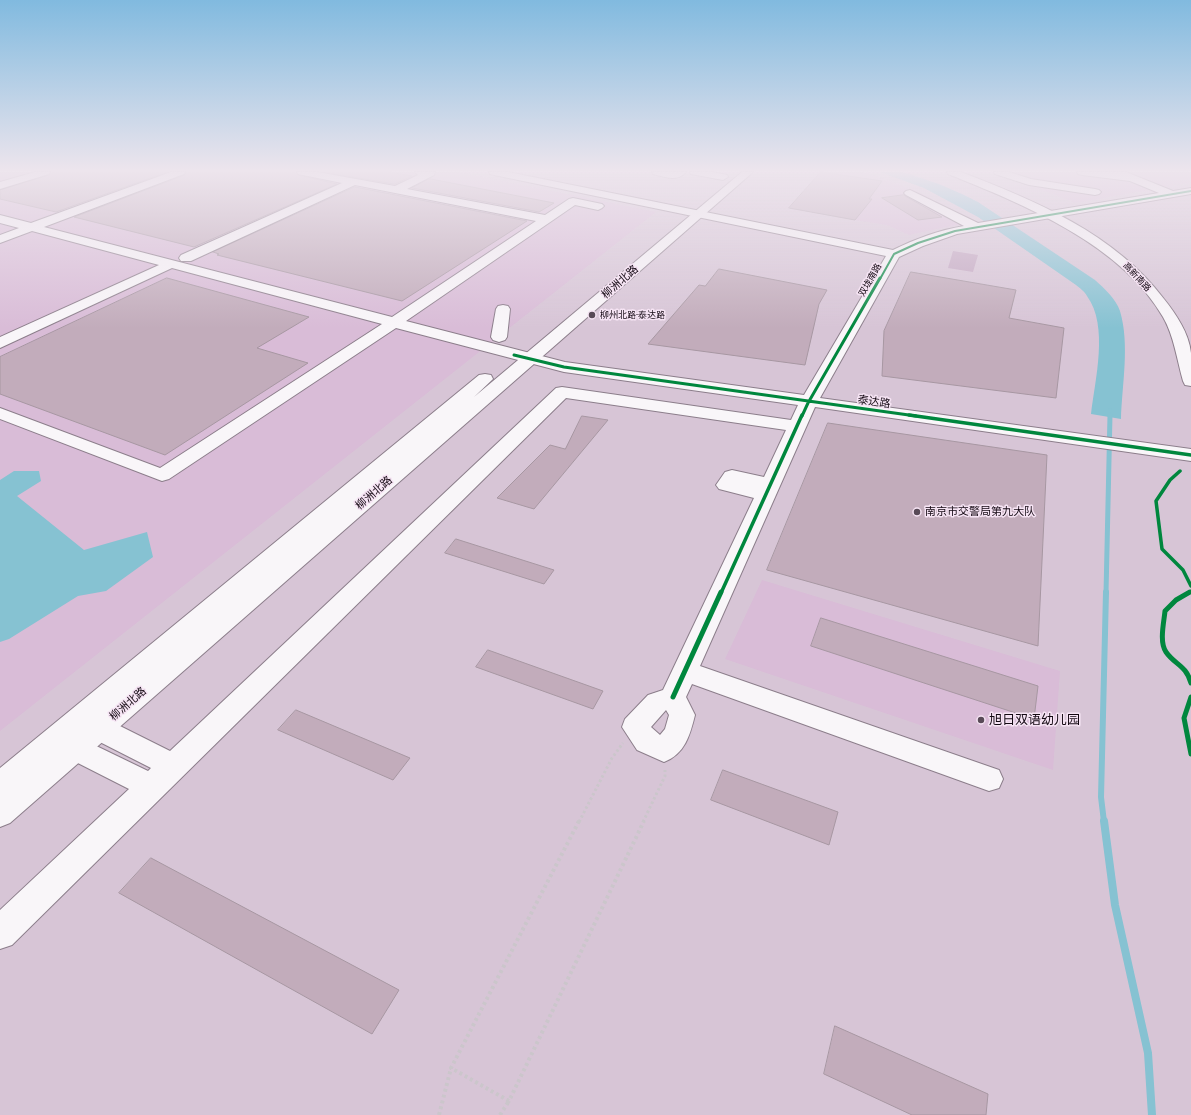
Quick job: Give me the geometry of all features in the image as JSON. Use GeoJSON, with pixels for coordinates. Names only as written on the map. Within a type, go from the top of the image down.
{"type":"FeatureCollection","features":[{"type":"Feature","properties":{"kind":"main road"},"geometry":{"type":"LineString","coordinates":[[31,224],[179,261],[408,314],[499,337],[529,351]]}},
{"type":"Feature","properties":{"kind":"main road"},"geometry":{"type":"LineString","coordinates":[[0,343],[260,224]]}},
{"type":"Feature","properties":{"kind":"main road"},"geometry":{"type":"LineString","coordinates":[[0,413],[162,475],[408,314],[540,224]]}},
{"type":"Feature","properties":{"kind":"main road","name":"柳洲北路"},"geometry":{"type":"LineString","coordinates":[[0,814],[100,729],[529,351],[676,224]]}},
{"type":"Feature","properties":{"kind":"main road"},"geometry":{"type":"LineString","coordinates":[[757,224],[898,252],[931,238],[994,224]]}},
{"type":"Feature","properties":{"kind":"main road"},"geometry":{"type":"LineString","coordinates":[[972,224],[978,227]]}},
{"type":"Feature","properties":{"kind":"main road","name":"高新南路"},"geometry":{"type":"LineString","coordinates":[[1070,224],[1114,254],[1141,279],[1170,316],[1191,381]]}},
{"type":"Feature","properties":{"kind":"main road","name":"高新南路"},"geometry":{"type":"LineString","coordinates":[[1074,224],[1113,245],[1145,270],[1171,300],[1188,325]]}},
{"type":"Feature","properties":{"kind":"main road"},"geometry":{"type":"LineString","coordinates":[[0,239],[37,225]]}},
{"type":"Feature","properties":{"kind":"main road","name":"双垅南路"},"geometry":{"type":"LineString","coordinates":[[673,696],[811,396],[898,252]]}},
{"type":"Feature","properties":{"kind":"main road"},"geometry":{"type":"LineString","coordinates":[[179,261],[394,323],[529,351]]}},
{"type":"Feature","properties":{"kind":"main road"},"geometry":{"type":"LineString","coordinates":[[499,337],[503,309]]}},
{"type":"Feature","properties":{"kind":"main road","name":"柳洲北路"},"geometry":{"type":"LineString","coordinates":[[0,785],[529,351]]}},
{"type":"Feature","properties":{"kind":"main road","name":"泰达路"},"geometry":{"type":"LineString","coordinates":[[529,351],[564,367],[811,396],[1123,439],[1191,442]]}},
{"type":"Feature","properties":{"kind":"main road"},"geometry":{"type":"LineString","coordinates":[[0,933],[562,392],[797,426]]}},
{"type":"Feature","properties":{"kind":"main road","name":"泰达路"},"geometry":{"type":"LineString","coordinates":[[1123,439],[1191,455]]}},
{"type":"Feature","properties":{"kind":"main road"},"geometry":{"type":"LineString","coordinates":[[684,671],[989,779]]}},
{"type":"Feature","properties":{"kind":"main road"},"geometry":{"type":"LineString","coordinates":[[673,696],[682,716],[677,734],[664,750],[647,742],[636,727],[657,702],[673,696]]}},
{"type":"Feature","properties":{"kind":"main road"},"geometry":{"type":"LineString","coordinates":[[100,729],[173,766]]}},
{"type":"Feature","properties":{"kind":"main road"},"geometry":{"type":"LineString","coordinates":[[76,749],[152,787]]}},
{"type":"Feature","properties":{"kind":"path"},"geometry":{"type":"LineString","coordinates":[[439,1115],[451,1068],[612,758],[636,727]]}},
{"type":"Feature","properties":{"kind":"path"},"geometry":{"type":"LineString","coordinates":[[500,1115],[509,1101],[665,776],[664,750]]}},
{"type":"Feature","properties":{"kind":"path"},"geometry":{"type":"LineString","coordinates":[[451,1068],[509,1101]]}},
{"type":"Feature","properties":{"kind":"shaded area"},"geometry":{"type":"Polygon","coordinates":[[[0,224],[641,224],[0,731],[0,224]]]}},
{"type":"Feature","properties":{"kind":"shaded area"},"geometry":{"type":"Polygon","coordinates":[[[881,224],[960,224],[909,235],[887,225],[881,224]]]}},
{"type":"Feature","properties":{"kind":"shaded area"},"geometry":{"type":"Polygon","coordinates":[[[953,251],[978,255],[973,272],[948,268],[953,251]]]}},
{"type":"Feature","properties":{"kind":"shaded area","name":"旭日双语幼儿园"},"geometry":{"type":"Polygon","coordinates":[[[762,580],[1060,671],[1053,770],[725,659],[762,580]]]}},
{"type":"Feature","properties":{"kind":"water"},"geometry":{"type":"Polygon","coordinates":[[[988,224],[1011,224],[1095,280],[1113,298],[1120,311],[1125,337],[1125,365],[1121,419],[1091,414],[1099,354],[1099,338],[1094,308],[1084,292],[988,224]]]}},
{"type":"Feature","properties":{"kind":"water"},"geometry":{"type":"Polygon","coordinates":[[[14,471],[39,471],[41,481],[17,496],[84,550],[147,532],[153,557],[106,591],[78,596],[9,639],[0,642],[0,480],[14,471]]]}},
{"type":"Feature","properties":{"kind":"building"},"geometry":{"type":"Polygon","coordinates":[[[102,224],[246,224],[194,247],[102,224]]]}},
{"type":"Feature","properties":{"kind":"building"},"geometry":{"type":"Polygon","coordinates":[[[274,224],[522,224],[402,301],[217,255],[219,254],[213,252],[274,224]]]}},
{"type":"Feature","properties":{"kind":"building"},"geometry":{"type":"Polygon","coordinates":[[[719,269],[827,290],[819,304],[805,365],[648,344],[699,285],[705,286],[719,269]]]}},
{"type":"Feature","properties":{"kind":"building"},"geometry":{"type":"Polygon","coordinates":[[[911,272],[1016,290],[1009,318],[1064,328],[1056,398],[882,376],[884,331],[911,272]]]}},
{"type":"Feature","properties":{"kind":"building"},"geometry":{"type":"Polygon","coordinates":[[[167,278],[309,317],[257,348],[308,363],[165,455],[0,394],[0,357],[167,278]]]}},
{"type":"Feature","properties":{"kind":"building"},"geometry":{"type":"Polygon","coordinates":[[[582,416],[608,420],[534,509],[497,498],[550,445],[565,449],[582,416]]]}},
{"type":"Feature","properties":{"kind":"building","name":"南京市交警局第九大队"},"geometry":{"type":"Polygon","coordinates":[[[828,423],[1047,455],[1038,646],[767,570],[828,423]]]}},
{"type":"Feature","properties":{"kind":"building"},"geometry":{"type":"Polygon","coordinates":[[[456,539],[554,570],[544,584],[445,553],[456,539]]]}},
{"type":"Feature","properties":{"kind":"building"},"geometry":{"type":"Polygon","coordinates":[[[821,618],[1038,686],[1034,719],[811,646],[821,618]]]}},
{"type":"Feature","properties":{"kind":"building"},"geometry":{"type":"Polygon","coordinates":[[[488,650],[603,691],[593,709],[476,667],[488,650]]]}},
{"type":"Feature","properties":{"kind":"building"},"geometry":{"type":"Polygon","coordinates":[[[296,710],[410,758],[393,780],[278,730],[296,710]]]}},
{"type":"Feature","properties":{"kind":"building"},"geometry":{"type":"Polygon","coordinates":[[[723,770],[838,812],[829,845],[711,800],[723,770]]]}},
{"type":"Feature","properties":{"kind":"building"},"geometry":{"type":"Polygon","coordinates":[[[151,858],[399,990],[372,1034],[119,893],[151,858]]]}},
{"type":"Feature","properties":{"kind":"building"},"geometry":{"type":"Polygon","coordinates":[[[835,1026],[988,1094],[986,1115],[912,1115],[824,1074],[835,1026]]]}},
{"type":"Feature","properties":{"kind":"waterway"},"geometry":{"type":"LineString","coordinates":[[1110,410],[1110,415]]}},
{"type":"Feature","properties":{"kind":"waterway"},"geometry":{"type":"LineString","coordinates":[[1106,593],[1110,415]]}},
{"type":"Feature","properties":{"kind":"waterway"},"geometry":{"type":"LineString","coordinates":[[1104,822],[1101,797],[1106,592]]}},
{"type":"Feature","properties":{"kind":"waterway"},"geometry":{"type":"LineString","coordinates":[[1104,821],[1115,905],[1148,1053],[1152,1115]]}},
{"type":"Feature","properties":{"kind":"cycle path"},"geometry":{"type":"LineString","coordinates":[[673,697],[808,403],[894,254],[918,243],[955,231],[996,224]]}},
{"type":"Feature","properties":{"kind":"cycle path"},"geometry":{"type":"LineString","coordinates":[[514,355],[564,367],[1191,455]]}},
{"type":"Feature","properties":{"kind":"cycle path"},"geometry":{"type":"LineString","coordinates":[[1180,471],[1170,480],[1156,501],[1162,549],[1183,570],[1191,586]]}},
{"type":"Feature","properties":{"kind":"cycle path"},"geometry":{"type":"LineString","coordinates":[[1191,592],[1176,600],[1165,611],[1163,641],[1165,651],[1188,673],[1191,683]]}},
{"type":"Feature","properties":{"kind":"cycle path"},"geometry":{"type":"LineString","coordinates":[[1191,697],[1184,718],[1191,754]]}},
{"type":"Feature","properties":{"kind":"place","name":"柳州北路·泰达路"},"geometry":{"type":"Point","coordinates":[592,315]}},
{"type":"Feature","properties":{"kind":"place","name":"南京市交警局第九大队"},"geometry":{"type":"Point","coordinates":[917,512]}},
{"type":"Feature","properties":{"kind":"place","name":"旭日双语幼儿园"},"geometry":{"type":"Point","coordinates":[981,720]}}]}
